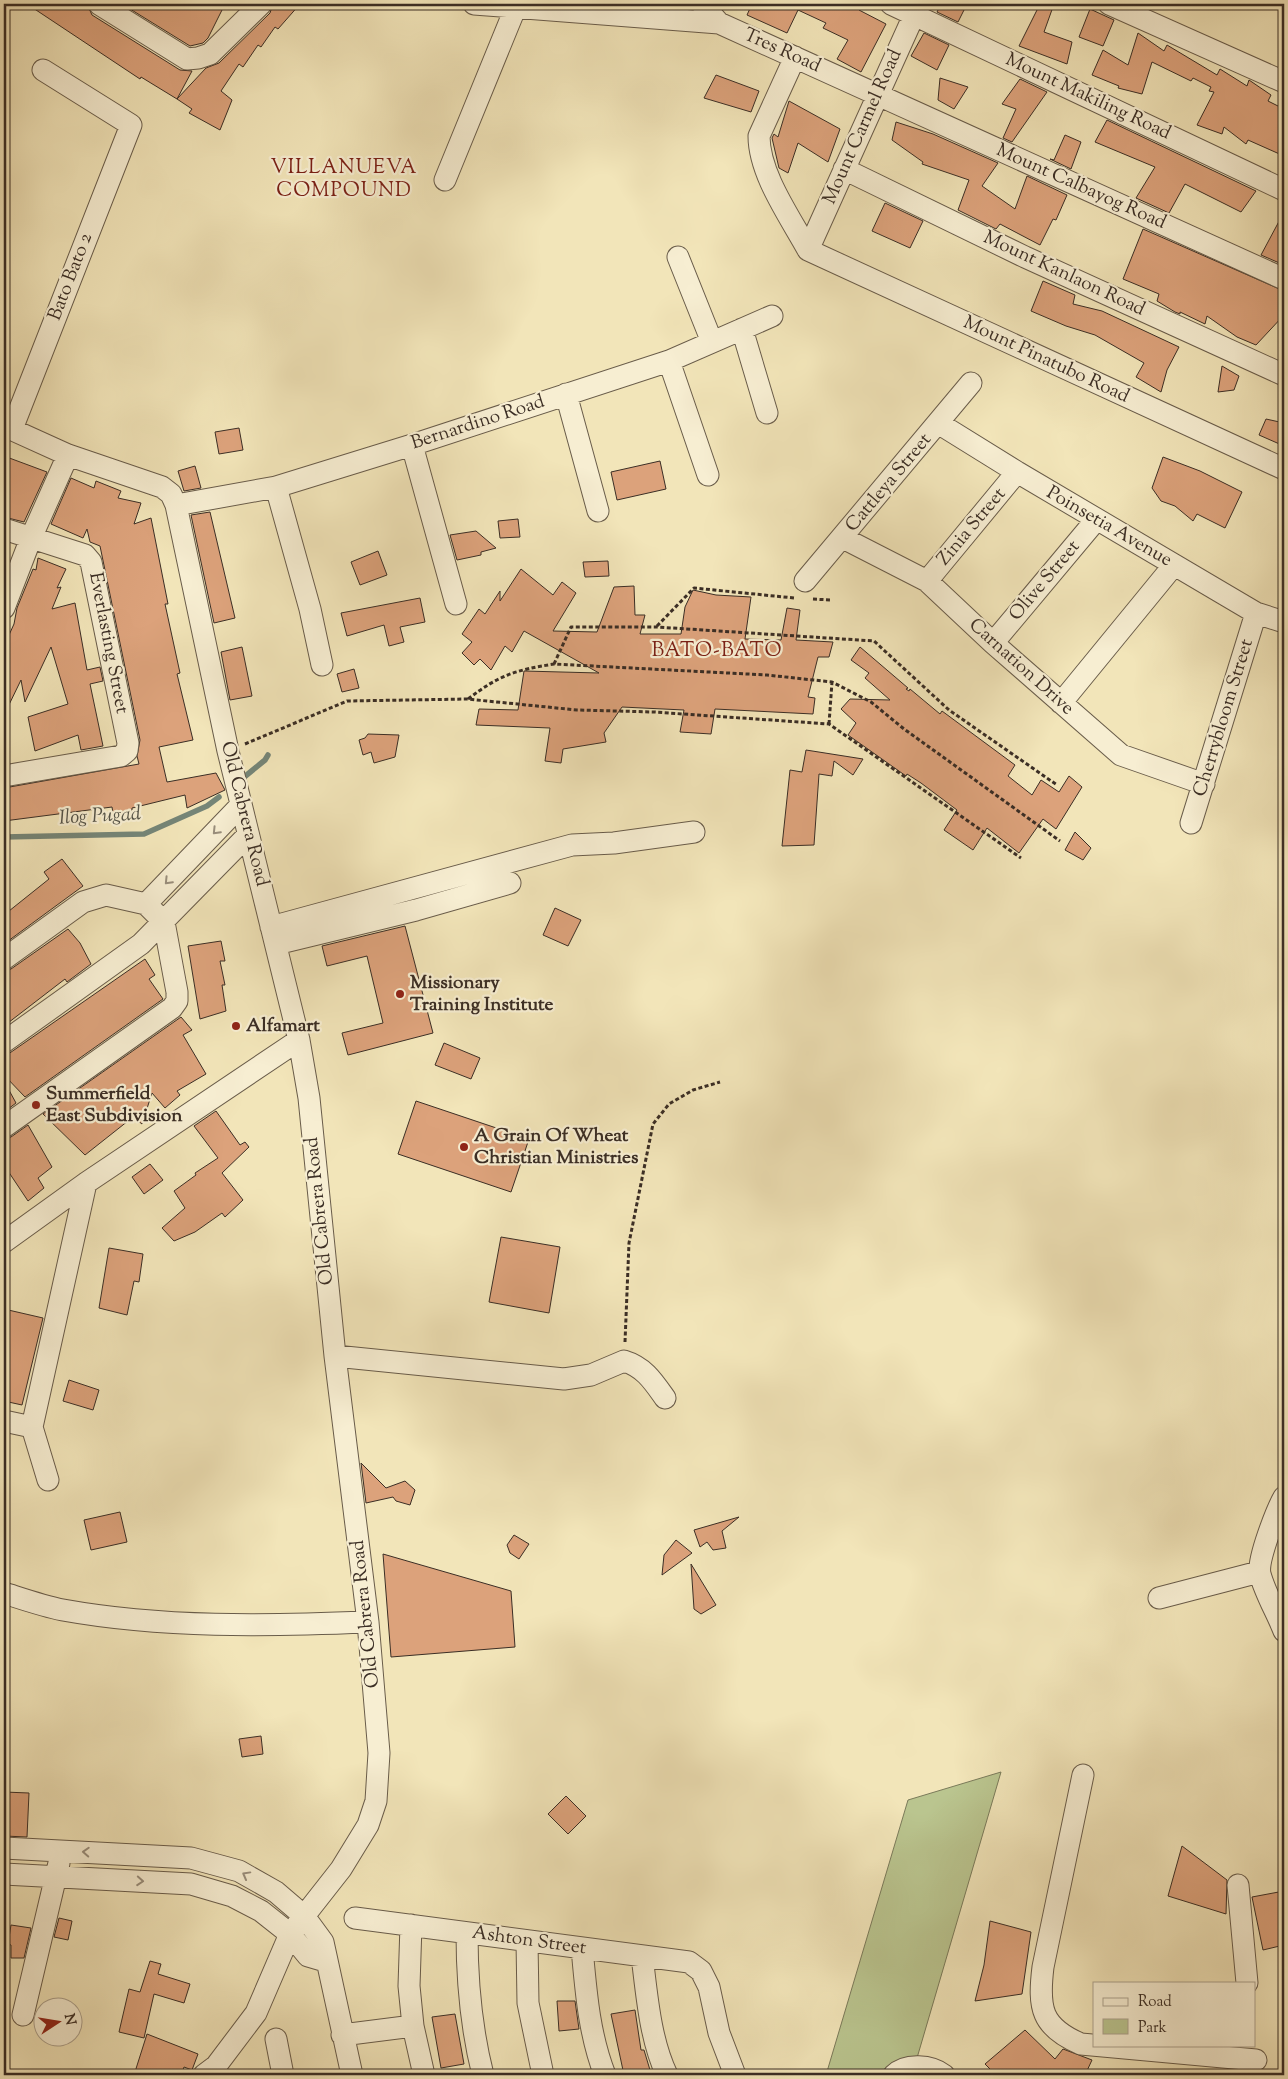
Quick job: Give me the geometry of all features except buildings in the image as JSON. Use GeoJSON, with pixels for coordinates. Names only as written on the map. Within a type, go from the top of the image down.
{"type":"FeatureCollection","features":[{"type":"Feature","properties":{"kind":"street"},"geometry":{"type":"LineString","coordinates":[[100,4],[187,59],[210,54],[259,4]]}},
{"type":"Feature","properties":{"kind":"street","name":"Tres Road"},"geometry":{"type":"LineString","coordinates":[[474,4],[517,5],[719,22],[878,94]]}},
{"type":"Feature","properties":{"kind":"street"},"geometry":{"type":"LineString","coordinates":[[702,4],[719,22]]}},
{"type":"Feature","properties":{"kind":"street","name":"Mount Makiling Road"},"geometry":{"type":"LineString","coordinates":[[891,4],[916,9],[1284,190]]}},
{"type":"Feature","properties":{"kind":"street"},"geometry":{"type":"LineString","coordinates":[[1109,4],[1284,82]]}},
{"type":"Feature","properties":{"kind":"street"},"geometry":{"type":"LineString","coordinates":[[445,180],[517,5]]}},
{"type":"Feature","properties":{"kind":"street","name":"Mount Carmel Road"},"geometry":{"type":"LineString","coordinates":[[808,250],[916,9]]}},
{"type":"Feature","properties":{"kind":"street"},"geometry":{"type":"LineString","coordinates":[[795,57],[759,136],[759,150],[764,167],[808,250]]}},
{"type":"Feature","properties":{"kind":"street","name":"Bato Bato 2"},"geometry":{"type":"LineString","coordinates":[[8,427],[131,125],[43,70]]}},
{"type":"Feature","properties":{"kind":"street","name":"Mount Calbayog Road"},"geometry":{"type":"LineString","coordinates":[[878,94],[1284,279]]}},
{"type":"Feature","properties":{"kind":"street","name":"Mount Kanlaon Road"},"geometry":{"type":"LineString","coordinates":[[844,169],[1025,257],[1284,375]]}},
{"type":"Feature","properties":{"kind":"street","name":"Mount Pinatubo Road"},"geometry":{"type":"LineString","coordinates":[[808,250],[1284,469]]}},
{"type":"Feature","properties":{"kind":"street"},"geometry":{"type":"LineString","coordinates":[[678,257],[712,342]]}},
{"type":"Feature","properties":{"kind":"street","name":"Bernardino Road"},"geometry":{"type":"LineString","coordinates":[[176,505],[276,487],[412,445],[669,361],[772,316]]}},
{"type":"Feature","properties":{"kind":"street"},"geometry":{"type":"LineString","coordinates":[[742,329],[766,413]]}},
{"type":"Feature","properties":{"kind":"street"},"geometry":{"type":"LineString","coordinates":[[669,361],[708,475]]}},
{"type":"Feature","properties":{"kind":"street","name":"Cattleya Street"},"geometry":{"type":"LineString","coordinates":[[805,593],[843,538],[972,383]]}},
{"type":"Feature","properties":{"kind":"street"},"geometry":{"type":"LineString","coordinates":[[566,394],[598,511]]}},
{"type":"Feature","properties":{"kind":"street","name":"Poinsetia Avenue"},"geometry":{"type":"LineString","coordinates":[[938,423],[1096,520],[1256,613],[1284,622]]}},
{"type":"Feature","properties":{"kind":"street","name":"Old Cabrera Road"},"geometry":{"type":"LineString","coordinates":[[8,427],[68,454],[162,487],[171,494],[176,505],[228,750],[299,1040],[309,1098],[335,1356],[368,1622],[379,1754],[376,1801],[368,1825],[356,1847],[290,1934],[256,2013],[212,2072]]}},
{"type":"Feature","properties":{"kind":"street"},"geometry":{"type":"LineString","coordinates":[[412,445],[456,604]]}},
{"type":"Feature","properties":{"kind":"street"},"geometry":{"type":"LineString","coordinates":[[4,608],[31,538],[68,454]]}},
{"type":"Feature","properties":{"kind":"street","name":"Zinia Street"},"geometry":{"type":"LineString","coordinates":[[927,581],[1017,472]]}},
{"type":"Feature","properties":{"kind":"street"},"geometry":{"type":"LineString","coordinates":[[276,487],[310,609],[322,665]]}},
{"type":"Feature","properties":{"kind":"street","name":"Olive Street"},"geometry":{"type":"LineString","coordinates":[[993,643],[1096,520]]}},
{"type":"Feature","properties":{"kind":"street","name":"Everlasting Street"},"geometry":{"type":"LineString","coordinates":[[4,529],[85,556],[91,562],[128,743],[127,751],[121,756],[4,776]]}},
{"type":"Feature","properties":{"kind":"street","name":"Carnation Drive"},"geometry":{"type":"LineString","coordinates":[[843,538],[927,581],[993,643],[1121,755],[1204,784]]}},
{"type":"Feature","properties":{"kind":"street"},"geometry":{"type":"LineString","coordinates":[[1061,703],[1174,565]]}},
{"type":"Feature","properties":{"kind":"street","name":"Cherrybloom Street"},"geometry":{"type":"LineString","coordinates":[[1191,823],[1256,613]]}},
{"type":"Feature","properties":{"kind":"street"},"geometry":{"type":"LineString","coordinates":[[146,904],[241,805]]}},
{"type":"Feature","properties":{"kind":"street"},"geometry":{"type":"LineString","coordinates":[[274,935],[572,845],[614,843],[694,832]]}},
{"type":"Feature","properties":{"kind":"street"},"geometry":{"type":"LineString","coordinates":[[4,1042],[141,944],[248,835]]}},
{"type":"Feature","properties":{"kind":"street"},"geometry":{"type":"LineString","coordinates":[[274,935],[416,910],[510,883]]}},
{"type":"Feature","properties":{"kind":"street"},"geometry":{"type":"LineString","coordinates":[[4,959],[93,898],[106,895],[146,904],[164,922],[177,992],[177,1002],[172,1008],[4,1127]]}},
{"type":"Feature","properties":{"kind":"street"},"geometry":{"type":"LineString","coordinates":[[4,1242],[86,1183],[299,1040]]}},
{"type":"Feature","properties":{"kind":"street"},"geometry":{"type":"LineString","coordinates":[[48,1480],[32,1427],[86,1183]]}},
{"type":"Feature","properties":{"kind":"street"},"geometry":{"type":"LineString","coordinates":[[335,1356],[564,1380],[591,1375],[624,1361],[637,1365],[650,1376],[665,1398]]}},
{"type":"Feature","properties":{"kind":"street"},"geometry":{"type":"LineString","coordinates":[[4,1421],[32,1427]]}},
{"type":"Feature","properties":{"kind":"street"},"geometry":{"type":"LineString","coordinates":[[1282,1505],[1266,1542],[1259,1572],[1284,1631]]}},
{"type":"Feature","properties":{"kind":"street"},"geometry":{"type":"LineString","coordinates":[[1159,1598],[1259,1572]]}},
{"type":"Feature","properties":{"kind":"street"},"geometry":{"type":"LineString","coordinates":[[4,1593],[62,1610],[168,1623],[275,1626],[368,1622]]}},
{"type":"Feature","properties":{"kind":"street"},"geometry":{"type":"LineString","coordinates":[[1084,1775],[1043,1967],[1040,1995],[1045,2015],[1060,2035],[1081,2044],[1093,2045]]}},
{"type":"Feature","properties":{"kind":"street"},"geometry":{"type":"LineString","coordinates":[[4,1848],[191,1858],[239,1871],[276,1892],[304,1916],[322,1942],[352,2075]]}},
{"type":"Feature","properties":{"kind":"street"},"geometry":{"type":"LineString","coordinates":[[22,2015],[57,1876],[61,1851]]}},
{"type":"Feature","properties":{"kind":"street"},"geometry":{"type":"LineString","coordinates":[[4,1874],[191,1884],[232,1896],[261,1911],[290,1934],[308,1956],[325,1961]]}},
{"type":"Feature","properties":{"kind":"street"},"geometry":{"type":"LineString","coordinates":[[1238,1885],[1247,1982]]}},
{"type":"Feature","properties":{"kind":"street","name":"Ashton Street"},"geometry":{"type":"LineString","coordinates":[[355,1918],[689,1962],[701,1970],[709,1987],[719,2033],[735,2075]]}},
{"type":"Feature","properties":{"kind":"street"},"geometry":{"type":"LineString","coordinates":[[410,1925],[409,1986],[413,2026],[424,2075]]}},
{"type":"Feature","properties":{"kind":"street"},"geometry":{"type":"LineString","coordinates":[[467,1933],[469,2003],[476,2050],[483,2075]]}},
{"type":"Feature","properties":{"kind":"street"},"geometry":{"type":"LineString","coordinates":[[527,1941],[528,2003],[543,2075]]}},
{"type":"Feature","properties":{"kind":"street"},"geometry":{"type":"LineString","coordinates":[[582,1948],[588,2011],[596,2054],[605,2075]]}},
{"type":"Feature","properties":{"kind":"street"},"geometry":{"type":"LineString","coordinates":[[642,1956],[648,2005],[661,2062],[667,2075]]}},
{"type":"Feature","properties":{"kind":"street"},"geometry":{"type":"LineString","coordinates":[[342,2036],[413,2026]]}},
{"type":"Feature","properties":{"kind":"street"},"geometry":{"type":"LineString","coordinates":[[276,2039],[283,2075]]}},
{"type":"Feature","properties":{"kind":"street"},"geometry":{"type":"LineString","coordinates":[[1103,2046],[1256,2060]]}},
{"type":"Feature","properties":{"kind":"street"},"geometry":{"type":"LineString","coordinates":[[894,2075],[909,2068],[920,2066],[944,2075]]}},
{"type":"Feature","properties":{"kind":"path"},"geometry":{"type":"LineString","coordinates":[[656,627],[694,588],[805,593],[830,600]]}},
{"type":"Feature","properties":{"kind":"path"},"geometry":{"type":"LineString","coordinates":[[554,664],[572,627],[656,627],[874,641],[948,710],[1057,785]]}},
{"type":"Feature","properties":{"kind":"path"},"geometry":{"type":"LineString","coordinates":[[467,699],[491,680],[522,669],[554,664],[767,675],[832,682],[871,702],[904,729],[1060,841]]}},
{"type":"Feature","properties":{"kind":"path"},"geometry":{"type":"LineString","coordinates":[[828,724],[832,682]]}},
{"type":"Feature","properties":{"kind":"path"},"geometry":{"type":"LineString","coordinates":[[228,750],[347,701],[467,699],[577,710],[654,712],[828,724],[1020,858]]}},
{"type":"Feature","properties":{"kind":"path"},"geometry":{"type":"LineString","coordinates":[[624,1361],[629,1244],[653,1124],[669,1104],[693,1090],[720,1082]]}},
{"type":"Feature","properties":{"kind":"green space"},"geometry":{"type":"Polygon","coordinates":[[[1001,1772],[912,2075],[826,2075],[908,1800],[1001,1772]]]}},
{"type":"Feature","properties":{"kind":"waterway","name":"Ilog Pugad"},"geometry":{"type":"LineString","coordinates":[[243,778],[265,760],[268,755]]}},
{"type":"Feature","properties":{"kind":"waterway","name":"Ilog Pugad"},"geometry":{"type":"LineString","coordinates":[[4,837],[144,834],[207,806],[219,797]]}},
{"type":"Feature","properties":{"kind":"place","name":"Missionary Training Institute"},"geometry":{"type":"Point","coordinates":[400,994]}},
{"type":"Feature","properties":{"kind":"place","name":"Alfamart"},"geometry":{"type":"Point","coordinates":[236,1026]}},
{"type":"Feature","properties":{"kind":"place","name":"Summerfield East Subdivision"},"geometry":{"type":"Point","coordinates":[36,1105]}},
{"type":"Feature","properties":{"kind":"place","name":"A Grain Of Wheat Christian Ministries"},"geometry":{"type":"Point","coordinates":[464,1147]}},
{"type":"Feature","properties":{"kind":"district","name":"VILLANUEVA COMPOUND"},"geometry":{"type":"Point","coordinates":[344,180]}},
{"type":"Feature","properties":{"kind":"district","name":"BATO-BATO"},"geometry":{"type":"Point","coordinates":[717,651]}}]}
